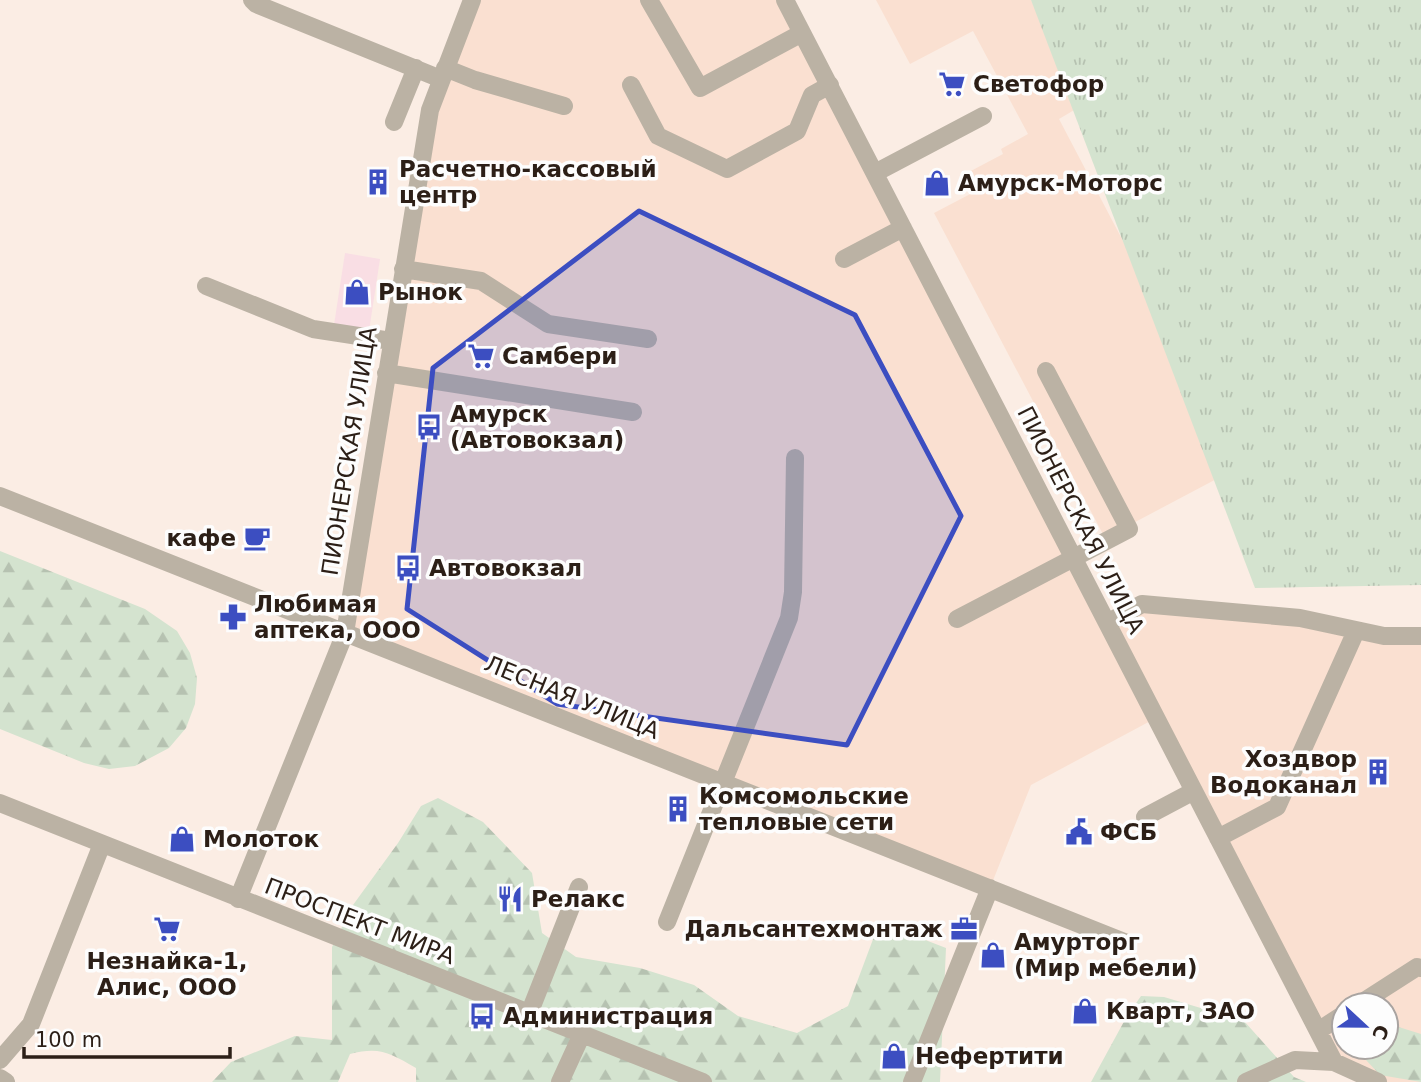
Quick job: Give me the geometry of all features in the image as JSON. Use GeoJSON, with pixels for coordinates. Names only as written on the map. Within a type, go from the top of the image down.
{"type":"FeatureCollection","features":[{"type":"Feature","properties":{"kind":"street"},"geometry":{"type":"LineString","coordinates":[[252,0],[256,4],[416,68],[475,80],[564,106]]}},
{"type":"Feature","properties":{"kind":"street","name":"ПИОНЕРСКАЯ УЛИЦА"},"geometry":{"type":"LineString","coordinates":[[237,899],[345,633],[428,120],[472,0]]}},
{"type":"Feature","properties":{"kind":"street"},"geometry":{"type":"LineString","coordinates":[[649,0],[700,88],[802,33]]}},
{"type":"Feature","properties":{"kind":"street","name":"ПИОНЕРСКАЯ УЛИЦА"},"geometry":{"type":"LineString","coordinates":[[785,0],[1334,1062]]}},
{"type":"Feature","properties":{"kind":"street"},"geometry":{"type":"LineString","coordinates":[[394,122],[416,68]]}},
{"type":"Feature","properties":{"kind":"street"},"geometry":{"type":"LineString","coordinates":[[631,85],[658,136],[727,169],[797,131],[812,95],[830,86]]}},
{"type":"Feature","properties":{"kind":"street"},"geometry":{"type":"LineString","coordinates":[[875,173],[983,116]]}},
{"type":"Feature","properties":{"kind":"street"},"geometry":{"type":"LineString","coordinates":[[844,259],[903,228]]}},
{"type":"Feature","properties":{"kind":"street"},"geometry":{"type":"LineString","coordinates":[[403,269],[481,281],[548,324],[648,340]]}},
{"type":"Feature","properties":{"kind":"street"},"geometry":{"type":"LineString","coordinates":[[206,286],[313,329],[391,341]]}},
{"type":"Feature","properties":{"kind":"street"},"geometry":{"type":"LineString","coordinates":[[957,619],[1129,529],[1046,372]]}},
{"type":"Feature","properties":{"kind":"street"},"geometry":{"type":"LineString","coordinates":[[386,373],[633,412]]}},
{"type":"Feature","properties":{"kind":"street"},"geometry":{"type":"LineString","coordinates":[[667,922],[789,618],[793,592],[795,458]]}},
{"type":"Feature","properties":{"kind":"street","name":"ЛЕСНАЯ УЛИЦА"},"geometry":{"type":"LineString","coordinates":[[0,496],[1127,943]]}},
{"type":"Feature","properties":{"kind":"street"},"geometry":{"type":"LineString","coordinates":[[1107,623],[1142,604],[1300,618],[1384,636],[1421,636]]}},
{"type":"Feature","properties":{"kind":"street"},"geometry":{"type":"LineString","coordinates":[[1218,838],[1277,807],[1356,631]]}},
{"type":"Feature","properties":{"kind":"street"},"geometry":{"type":"LineString","coordinates":[[1145,817],[1194,791]]}},
{"type":"Feature","properties":{"kind":"street","name":"ПРОСПЕКТ МИРА"},"geometry":{"type":"LineString","coordinates":[[0,803],[704,1082]]}},
{"type":"Feature","properties":{"kind":"street"},"geometry":{"type":"LineString","coordinates":[[0,1060],[31,1024],[102,844]]}},
{"type":"Feature","properties":{"kind":"street"},"geometry":{"type":"LineString","coordinates":[[529,1014],[579,887]]}},
{"type":"Feature","properties":{"kind":"street"},"geometry":{"type":"LineString","coordinates":[[912,1082],[990,888]]}},
{"type":"Feature","properties":{"kind":"street"},"geometry":{"type":"LineString","coordinates":[[1380,991],[1417,967],[1421,968]]}},
{"type":"Feature","properties":{"kind":"street"},"geometry":{"type":"LineString","coordinates":[[1318,1031],[1330,1023]]}},
{"type":"Feature","properties":{"kind":"street"},"geometry":{"type":"LineString","coordinates":[[560,1082],[582,1034]]}},
{"type":"Feature","properties":{"kind":"street"},"geometry":{"type":"LineString","coordinates":[[1247,1082],[1295,1060],[1334,1062],[1354,1078],[1378,1082]]}},
{"type":"Feature","properties":{"kind":"street"},"geometry":{"type":"LineString","coordinates":[[0,1078],[6,1082]]}},
{"type":"Feature","properties":{"kind":"highlighted area"},"geometry":{"type":"Polygon","coordinates":[[[639,211],[855,315],[961,516],[847,745],[557,704],[407,609],[433,368],[639,211]]]}},
{"type":"Feature","properties":{"kind":"shaded area"},"geometry":{"type":"Polygon","coordinates":[[[472,0],[785,0],[1107,622],[1142,604],[1421,636],[1421,1082],[1378,1082],[1334,1062],[1400,1061],[1400,991],[1330,991],[1330,1054],[1156,718],[1031,785],[990,888],[345,633],[424,139],[472,0]]]}},
{"type":"Feature","properties":{"kind":"shaded area"},"geometry":{"type":"Polygon","coordinates":[[[876,0],[1031,0],[1086,103],[1059,119],[1241,466],[1105,538],[934,213],[976,191],[967,173],[1003,154],[1001,149],[1028,134],[973,31],[910,64],[876,0]]]}},
{"type":"Feature","properties":{"kind":"shaded area","name":"Рынок"},"geometry":{"type":"Polygon","coordinates":[[[345,253],[380,259],[369,331],[334,325],[345,253]]]}},
{"type":"Feature","properties":{"kind":"green space"},"geometry":{"type":"Polygon","coordinates":[[[1031,0],[1421,0],[1421,585],[1255,588],[1031,0]]]}},
{"type":"Feature","properties":{"kind":"green space"},"geometry":{"type":"Polygon","coordinates":[[[0,551],[145,609],[177,631],[190,653],[197,678],[195,704],[186,728],[169,748],[135,766],[109,769],[84,763],[0,729],[0,551]]]}},
{"type":"Feature","properties":{"kind":"green space"},"geometry":{"type":"Polygon","coordinates":[[[438,798],[483,822],[532,873],[542,933],[576,957],[640,968],[694,985],[738,1016],[797,1033],[848,1006],[875,934],[915,936],[946,948],[940,1082],[416,1082],[416,1068],[384,1052],[369,1051],[350,1054],[338,1082],[212,1082],[231,1062],[295,1036],[332,1040],[332,947],[353,905],[421,806],[438,798]]]}},
{"type":"Feature","properties":{"kind":"green space"},"geometry":{"type":"Polygon","coordinates":[[[1141,996],[1164,997],[1244,1021],[1294,1077],[1306,1082],[1091,1082],[1141,996]]]}},
{"type":"Feature","properties":{"kind":"green space"},"geometry":{"type":"Polygon","coordinates":[[[1400,1027],[1421,1034],[1421,1082],[1380,1075],[1367,1061],[1400,1061],[1400,1027]]]}},
{"type":"Feature","properties":{"kind":"place","name":"Светофор"},"geometry":{"type":"Point","coordinates":[952,84]}},
{"type":"Feature","properties":{"kind":"place","name":"Расчетно-кассовый центр"},"geometry":{"type":"Point","coordinates":[378,182]}},
{"type":"Feature","properties":{"kind":"place","name":"Амурск-Моторс"},"geometry":{"type":"Point","coordinates":[937,183]}},
{"type":"Feature","properties":{"kind":"place","name":"Рынок"},"geometry":{"type":"Point","coordinates":[357,292]}},
{"type":"Feature","properties":{"kind":"place","name":"Самбери"},"geometry":{"type":"Point","coordinates":[481,356]}},
{"type":"Feature","properties":{"kind":"place","name":"Амурск (Автовокзал)"},"geometry":{"type":"Point","coordinates":[429,427]}},
{"type":"Feature","properties":{"kind":"place","name":"кафе"},"geometry":{"type":"Point","coordinates":[257,538]}},
{"type":"Feature","properties":{"kind":"place","name":"Автовокзал"},"geometry":{"type":"Point","coordinates":[408,568]}},
{"type":"Feature","properties":{"kind":"place","name":"Любимая аптека, ООО"},"geometry":{"type":"Point","coordinates":[233,617]}},
{"type":"Feature","properties":{"kind":"place","name":"Хоздвор Водоканал"},"geometry":{"type":"Point","coordinates":[1378,772]}},
{"type":"Feature","properties":{"kind":"place","name":"Комсомольские тепловые сети"},"geometry":{"type":"Point","coordinates":[678,809]}},
{"type":"Feature","properties":{"kind":"place","name":"ФСБ"},"geometry":{"type":"Point","coordinates":[1079,832]}},
{"type":"Feature","properties":{"kind":"place","name":"Молоток"},"geometry":{"type":"Point","coordinates":[182,839]}},
{"type":"Feature","properties":{"kind":"place","name":"Релакс"},"geometry":{"type":"Point","coordinates":[510,899]}},
{"type":"Feature","properties":{"kind":"place","name":"Незнайка-1, Алис, ООО"},"geometry":{"type":"Point","coordinates":[167,929]}},
{"type":"Feature","properties":{"kind":"place","name":"Дальсантехмонтаж"},"geometry":{"type":"Point","coordinates":[964,929]}},
{"type":"Feature","properties":{"kind":"place","name":"Амурторг (Мир мебели)"},"geometry":{"type":"Point","coordinates":[993,955]}},
{"type":"Feature","properties":{"kind":"place","name":"Кварт, ЗАО"},"geometry":{"type":"Point","coordinates":[1085,1011]}},
{"type":"Feature","properties":{"kind":"place","name":"Администрация"},"geometry":{"type":"Point","coordinates":[482,1016]}},
{"type":"Feature","properties":{"kind":"place","name":"Нефертити"},"geometry":{"type":"Point","coordinates":[894,1056]}}]}
